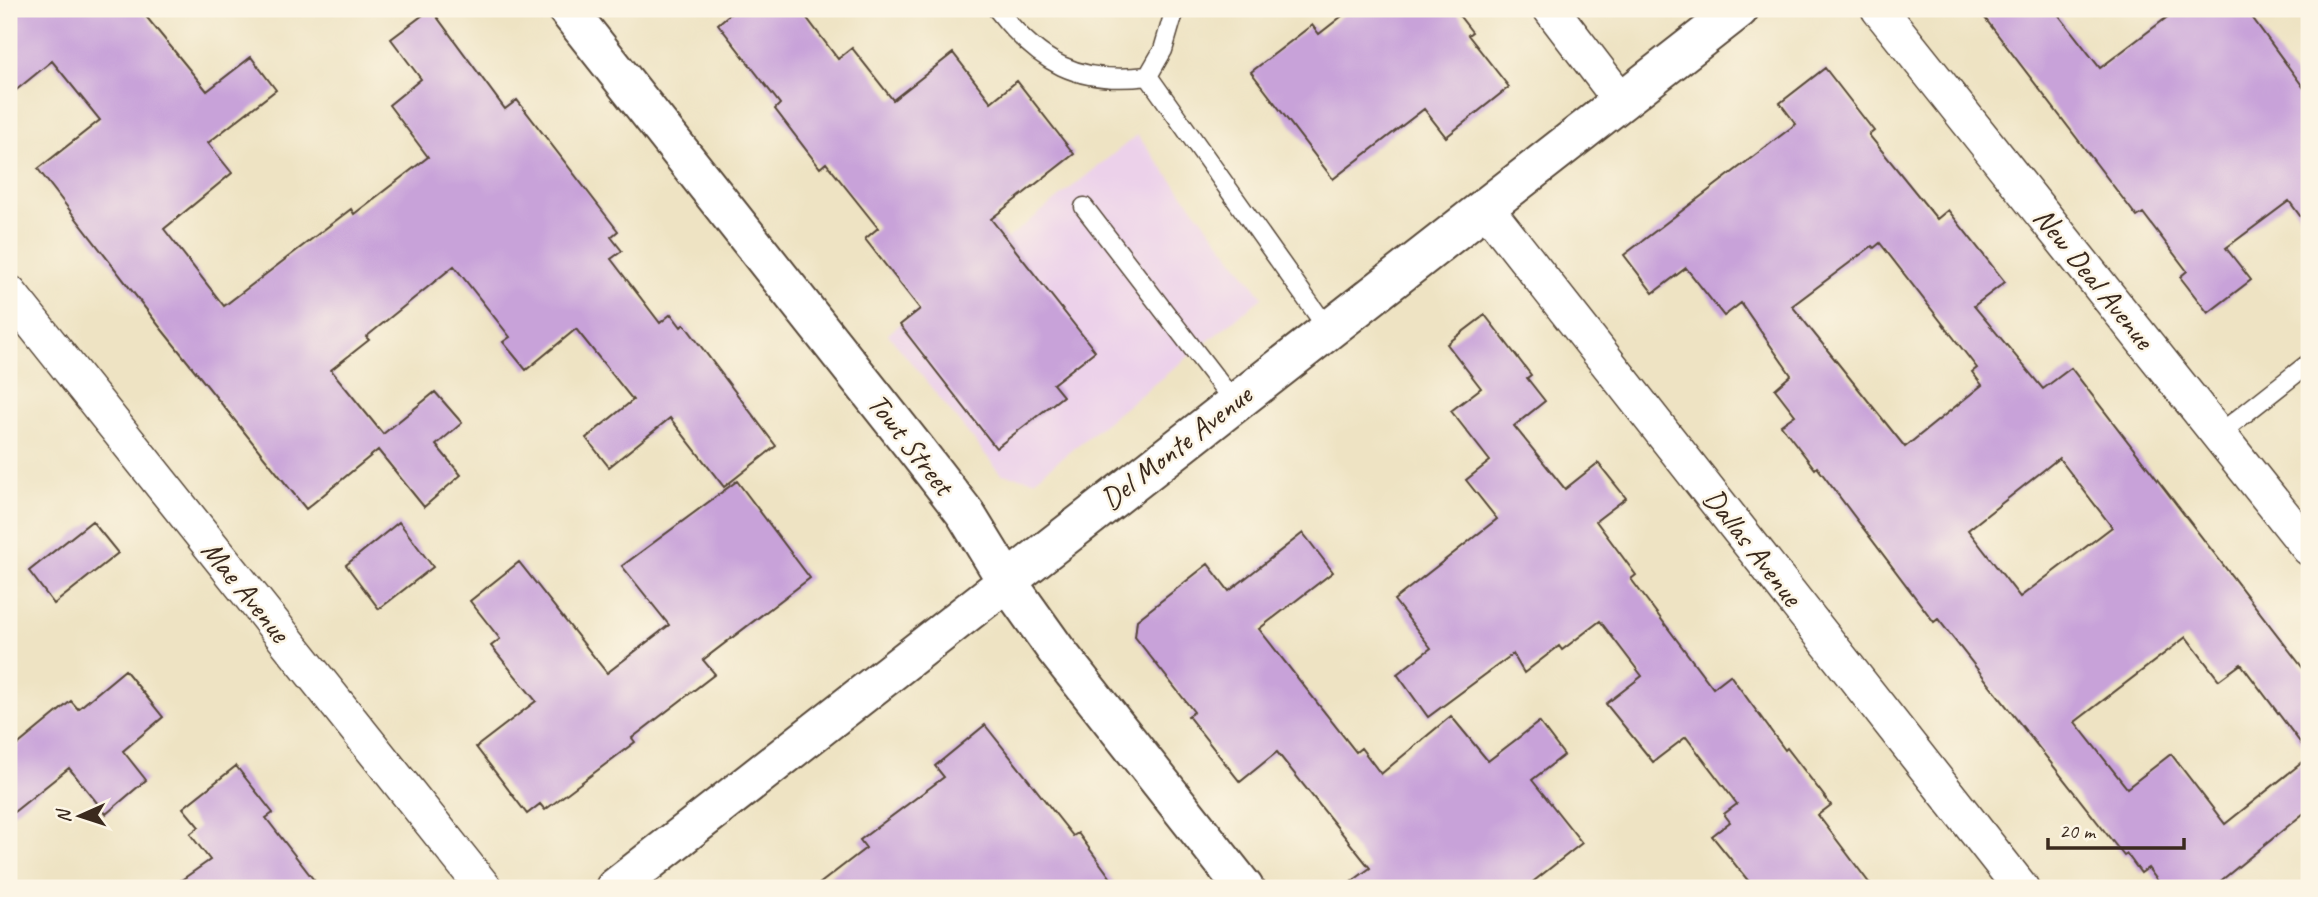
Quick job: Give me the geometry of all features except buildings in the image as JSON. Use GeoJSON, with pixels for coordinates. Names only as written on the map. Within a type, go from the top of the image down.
{"type":"FeatureCollection","features":[{"type":"Feature","properties":{"kind":"street","name":"Towt Street"},"geometry":{"type":"LineString","coordinates":[[566,9],[965,513],[1006,580],[1056,650],[1244,888]]}},
{"type":"Feature","properties":{"kind":"street"},"geometry":{"type":"LineString","coordinates":[[1551,9],[1622,102]]}},
{"type":"Feature","properties":{"kind":"street","name":"Del Monte Avenue"},"geometry":{"type":"LineString","coordinates":[[615,888],[1327,328],[1739,9]]}},
{"type":"Feature","properties":{"kind":"street","name":"New Deal Avenue"},"geometry":{"type":"LineString","coordinates":[[1879,9],[2309,548]]}},
{"type":"Feature","properties":{"kind":"street","name":"Dallas Avenue"},"geometry":{"type":"LineString","coordinates":[[1485,207],[2021,888]]}},
{"type":"Feature","properties":{"kind":"street","name":"Mae Avenue"},"geometry":{"type":"LineString","coordinates":[[9,293],[484,888]]}},
{"type":"Feature","properties":{"kind":"lane"},"geometry":{"type":"LineString","coordinates":[[997,9],[1029,45],[1066,69],[1105,79],[1148,76]]}},
{"type":"Feature","properties":{"kind":"lane"},"geometry":{"type":"LineString","coordinates":[[1148,76],[1163,50],[1175,9]]}},
{"type":"Feature","properties":{"kind":"lane"},"geometry":{"type":"LineString","coordinates":[[1148,76],[1327,328]]}},
{"type":"Feature","properties":{"kind":"lane"},"geometry":{"type":"LineString","coordinates":[[1084,207],[1234,402]]}},
{"type":"Feature","properties":{"kind":"lane"},"geometry":{"type":"LineString","coordinates":[[2219,434],[2309,363]]}},
{"type":"Feature","properties":{"kind":"shaded area"},"geometry":{"type":"Polygon","coordinates":[[[1137,135],[1263,297],[1034,480],[1001,474],[888,334],[1137,135]]]}}]}
